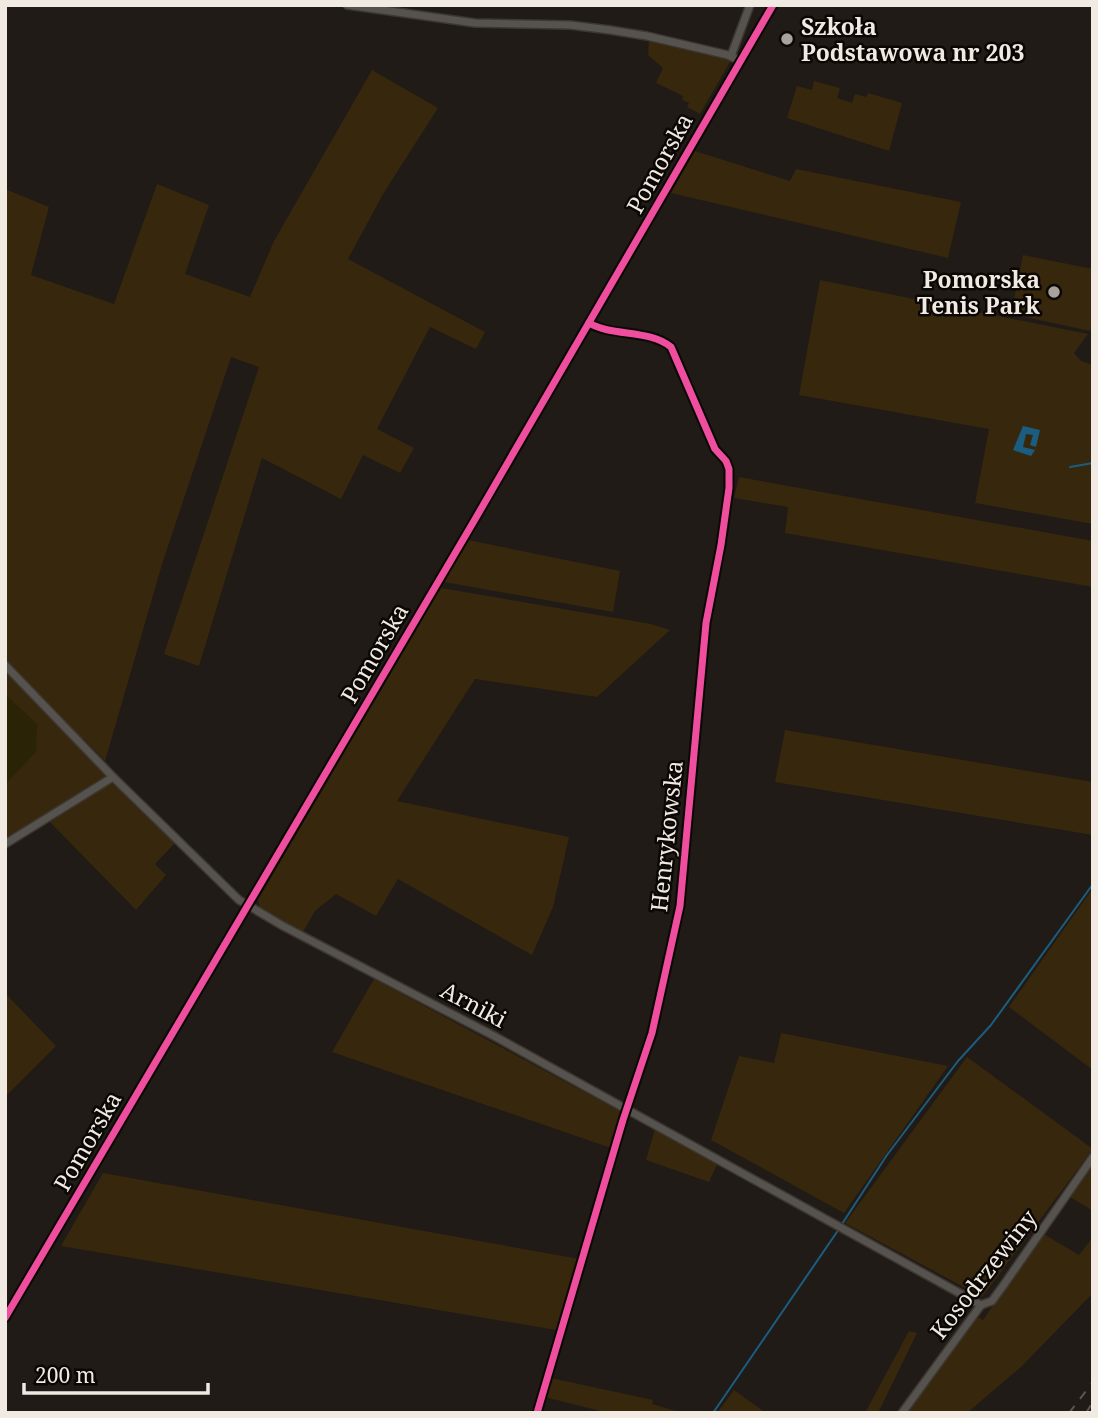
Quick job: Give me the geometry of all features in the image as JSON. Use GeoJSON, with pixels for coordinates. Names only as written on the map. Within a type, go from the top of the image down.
{"type":"FeatureCollection","features":[{"type":"Feature","properties":{"kind":"street"},"geometry":{"type":"LineString","coordinates":[[347,5],[475,23],[570,25],[610,30],[731,56],[740,61]]}},
{"type":"Feature","properties":{"kind":"street"},"geometry":{"type":"LineString","coordinates":[[731,56],[750,5]]}},
{"type":"Feature","properties":{"kind":"street","name":"Pomorska"},"geometry":{"type":"LineString","coordinates":[[5,1318],[773,5]]}},
{"type":"Feature","properties":{"kind":"street","name":"Henrykowska"},"geometry":{"type":"LineString","coordinates":[[537,1413],[652,1033],[680,906],[706,624],[729,488],[726,461],[715,449],[671,347],[656,339],[600,328],[589,323]]}},
{"type":"Feature","properties":{"kind":"street","name":"Arniki"},"geometry":{"type":"LineString","coordinates":[[5,665],[211,874],[248,905],[494,1036],[981,1305]]}},
{"type":"Feature","properties":{"kind":"street"},"geometry":{"type":"LineString","coordinates":[[5,844],[114,777]]}},
{"type":"Feature","properties":{"kind":"street","name":"Kosodrzewiny"},"geometry":{"type":"LineString","coordinates":[[902,1413],[981,1305],[992,1301],[1093,1157]]}},
{"type":"Feature","properties":{"kind":"shaded area"},"geometry":{"type":"Polygon","coordinates":[[[655,40],[731,60],[700,114],[687,107],[689,103],[682,100],[683,96],[656,83],[663,68],[648,55],[649,41],[655,40]]]}},
{"type":"Feature","properties":{"kind":"shaded area"},"geometry":{"type":"Polygon","coordinates":[[[372,70],[438,108],[383,194],[348,259],[485,332],[476,349],[430,327],[377,429],[414,448],[400,473],[363,455],[341,499],[262,458],[199,666],[164,654],[259,367],[231,357],[163,561],[105,761],[84,739],[82,743],[177,841],[155,864],[166,875],[136,910],[47,819],[5,842],[5,189],[49,207],[31,275],[114,304],[157,184],[209,205],[185,274],[250,297],[274,241],[372,70]]]}},
{"type":"Feature","properties":{"kind":"shaded area"},"geometry":{"type":"Polygon","coordinates":[[[814,81],[840,88],[837,98],[852,103],[855,94],[866,97],[868,93],[902,103],[889,151],[787,118],[797,86],[812,90],[814,81]]]}},
{"type":"Feature","properties":{"kind":"shaded area"},"geometry":{"type":"Polygon","coordinates":[[[695,151],[790,181],[796,169],[961,202],[948,258],[671,193],[695,151]]]}},
{"type":"Feature","properties":{"kind":"shaded area","name":"Pomorska Tenis Park"},"geometry":{"type":"Polygon","coordinates":[[[1023,255],[1093,269],[1093,326],[1090,331],[1011,314],[1023,255]]]}},
{"type":"Feature","properties":{"kind":"shaded area"},"geometry":{"type":"Polygon","coordinates":[[[820,280],[1088,334],[1074,353],[1081,361],[1093,365],[1093,524],[975,503],[989,429],[799,395],[820,280]]]}},
{"type":"Feature","properties":{"kind":"shaded area"},"geometry":{"type":"Polygon","coordinates":[[[739,477],[1093,541],[1093,587],[785,533],[788,507],[734,498],[739,477]]]}},
{"type":"Feature","properties":{"kind":"shaded area"},"geometry":{"type":"Polygon","coordinates":[[[468,540],[620,571],[613,612],[444,582],[468,540]]]}},
{"type":"Feature","properties":{"kind":"shaded area"},"geometry":{"type":"Polygon","coordinates":[[[441,588],[651,624],[670,630],[597,697],[475,679],[397,801],[569,837],[553,907],[532,955],[398,879],[376,916],[336,894],[315,911],[303,932],[260,908],[258,900],[441,588]]]}},
{"type":"Feature","properties":{"kind":"shaded area"},"geometry":{"type":"Polygon","coordinates":[[[785,730],[1093,782],[1093,835],[775,782],[785,730]]]}},
{"type":"Feature","properties":{"kind":"shaded area"},"geometry":{"type":"Polygon","coordinates":[[[1093,888],[1093,1070],[1009,1007],[1093,888]]]}},
{"type":"Feature","properties":{"kind":"shaded area"},"geometry":{"type":"Polygon","coordinates":[[[374,979],[620,1111],[621,1116],[611,1148],[332,1052],[374,979]]]}},
{"type":"Feature","properties":{"kind":"shaded area"},"geometry":{"type":"Polygon","coordinates":[[[5,993],[56,1046],[5,1097],[5,993]]]}},
{"type":"Feature","properties":{"kind":"shaded area"},"geometry":{"type":"Polygon","coordinates":[[[781,1033],[948,1066],[844,1213],[711,1140],[739,1056],[774,1063],[781,1033]]]}},
{"type":"Feature","properties":{"kind":"shaded area"},"geometry":{"type":"Polygon","coordinates":[[[967,1057],[1093,1149],[982,1297],[845,1223],[967,1057]]]}},
{"type":"Feature","properties":{"kind":"shaded area"},"geometry":{"type":"Polygon","coordinates":[[[655,1129],[718,1162],[709,1182],[646,1160],[655,1129]]]}},
{"type":"Feature","properties":{"kind":"shaded area"},"geometry":{"type":"Polygon","coordinates":[[[1093,1165],[1093,1211],[1070,1197],[1093,1165]]]}},
{"type":"Feature","properties":{"kind":"shaded area"},"geometry":{"type":"Polygon","coordinates":[[[103,1173],[579,1259],[556,1330],[61,1246],[103,1173]]]}},
{"type":"Feature","properties":{"kind":"shaded area"},"geometry":{"type":"Polygon","coordinates":[[[1042,1233],[1079,1255],[1093,1237],[1093,1293],[1022,1366],[967,1413],[902,1413],[969,1320],[983,1320],[1042,1233]]]}},
{"type":"Feature","properties":{"kind":"shaded area"},"geometry":{"type":"Polygon","coordinates":[[[909,1331],[917,1333],[878,1413],[865,1413],[909,1331]]]}},
{"type":"Feature","properties":{"kind":"shaded area"},"geometry":{"type":"Polygon","coordinates":[[[551,1378],[653,1400],[652,1404],[683,1413],[609,1413],[545,1397],[551,1378]]]}},
{"type":"Feature","properties":{"kind":"shaded area"},"geometry":{"type":"Polygon","coordinates":[[[734,1390],[766,1413],[717,1413],[734,1390]]]}},
{"type":"Feature","properties":{"kind":"sand"},"geometry":{"type":"Polygon","coordinates":[[[5,694],[37,724],[36,752],[5,785],[5,694]]]}},
{"type":"Feature","properties":{"kind":"water"},"geometry":{"type":"Polygon","coordinates":[[[1023,426],[1040,430],[1036,447],[1030,445],[1033,435],[1026,434],[1023,447],[1035,450],[1031,456],[1013,450],[1023,426]]]}},
{"type":"Feature","properties":{"kind":"waterway"},"geometry":{"type":"LineString","coordinates":[[1070,467],[1093,463]]}},
{"type":"Feature","properties":{"kind":"waterway"},"geometry":{"type":"LineString","coordinates":[[842,1224],[887,1155],[958,1061],[991,1025],[1093,884]]}},
{"type":"Feature","properties":{"kind":"waterway"},"geometry":{"type":"LineString","coordinates":[[713,1413],[839,1229]]}},
{"type":"Feature","properties":{"kind":"railway"},"geometry":{"type":"LineString","coordinates":[[1069,1413],[1093,1382]]}},
{"type":"Feature","properties":{"kind":"railway"},"geometry":{"type":"LineString","coordinates":[[1086,1413],[1093,1402]]}},
{"type":"Feature","properties":{"kind":"cycle path"},"geometry":{"type":"LineString","coordinates":[[5,1318],[474,521],[773,5]]}},
{"type":"Feature","properties":{"kind":"cycle path"},"geometry":{"type":"LineString","coordinates":[[537,1413],[623,1120],[652,1033],[680,906],[706,623],[729,488],[726,461],[715,449],[671,347],[662,341],[642,335],[609,330],[589,323]]}},
{"type":"Feature","properties":{"kind":"place","name":"Szkoła Podstawowa nr 203"},"geometry":{"type":"Point","coordinates":[787,39]}},
{"type":"Feature","properties":{"kind":"place","name":"Pomorska Tenis Park"},"geometry":{"type":"Point","coordinates":[1054,292]}}]}
